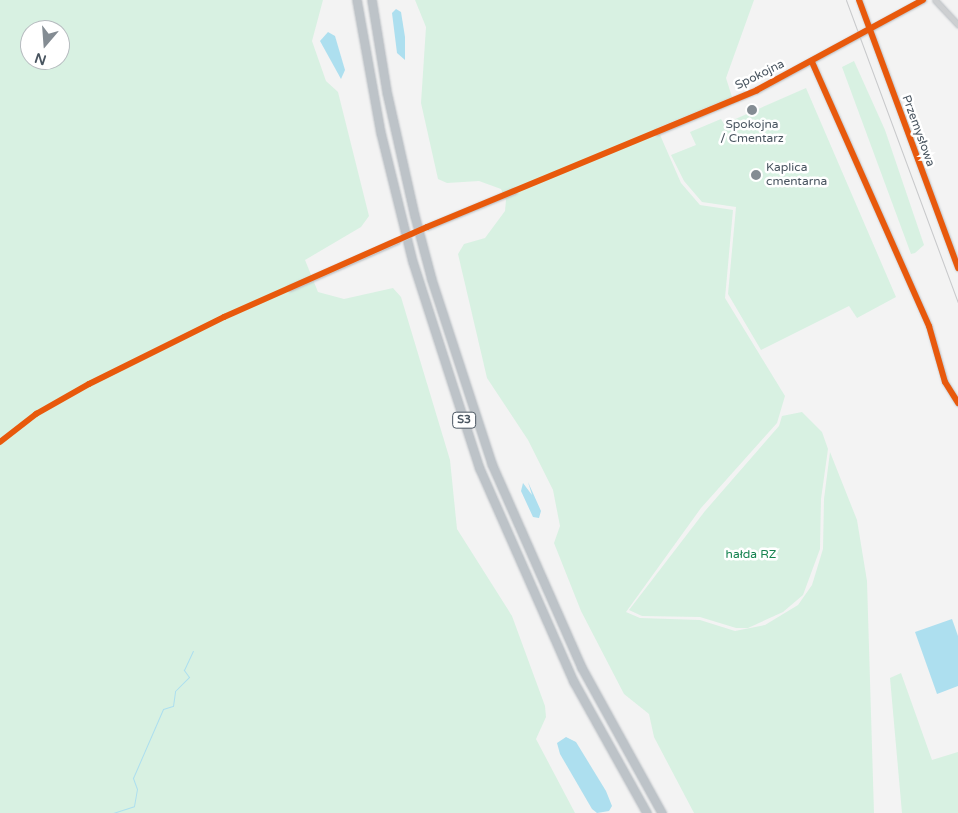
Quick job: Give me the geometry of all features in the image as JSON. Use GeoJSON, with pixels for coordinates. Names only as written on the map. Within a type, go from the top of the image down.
{"type":"FeatureCollection","features":[{"type":"Feature","properties":{"kind":"highway","name":"S3"},"geometry":{"type":"LineString","coordinates":[[357,0],[373,95],[413,262],[477,460],[543,619],[647,813]]}},
{"type":"Feature","properties":{"kind":"highway","name":"S3"},"geometry":{"type":"LineString","coordinates":[[372,0],[387,92],[415,216],[432,280],[492,464],[582,668],[662,813]]}},
{"type":"Feature","properties":{"kind":"street","name":"Przemysłowa"},"geometry":{"type":"LineString","coordinates":[[859,0],[958,268]]}},
{"type":"Feature","properties":{"kind":"street","name":"Spokojna"},"geometry":{"type":"LineString","coordinates":[[656,132],[812,62],[923,0]]}},
{"type":"Feature","properties":{"kind":"street"},"geometry":{"type":"LineString","coordinates":[[935,0],[958,25]]}},
{"type":"Feature","properties":{"kind":"street"},"geometry":{"type":"LineString","coordinates":[[812,62],[929,326],[945,382],[958,404]]}},
{"type":"Feature","properties":{"kind":"street"},"geometry":{"type":"LineString","coordinates":[[290,288],[514,191]]}},
{"type":"Feature","properties":{"kind":"green space"},"geometry":{"type":"Polygon","coordinates":[[[0,0],[323,0],[312,41],[326,81],[338,92],[369,216],[361,227],[305,260],[318,292],[344,299],[393,288],[401,297],[450,460],[457,529],[512,616],[545,706],[546,717],[536,739],[575,813],[0,813],[0,0]]]}},
{"type":"Feature","properties":{"kind":"green space"},"geometry":{"type":"Polygon","coordinates":[[[415,0],[754,0],[726,78],[732,97],[657,128],[681,183],[700,205],[733,210],[725,298],[785,396],[777,423],[701,508],[626,612],[640,618],[700,620],[735,631],[765,625],[798,605],[812,585],[823,549],[824,499],[830,452],[857,520],[867,581],[874,813],[694,813],[654,737],[649,714],[624,694],[581,611],[554,543],[560,526],[553,490],[528,440],[487,378],[458,254],[464,244],[485,238],[505,211],[506,200],[501,189],[479,181],[447,183],[438,179],[421,103],[426,27],[415,0]]]}},
{"type":"Feature","properties":{"kind":"green space"},"geometry":{"type":"Polygon","coordinates":[[[854,61],[885,130],[924,245],[915,253],[911,254],[842,67],[854,61]]]}},
{"type":"Feature","properties":{"kind":"green space"},"geometry":{"type":"Polygon","coordinates":[[[806,88],[896,297],[857,318],[849,306],[761,350],[728,294],[736,207],[702,202],[684,181],[671,155],[696,145],[690,132],[721,119],[724,124],[806,88]]]}},
{"type":"Feature","properties":{"kind":"green space","name":"hałda RZ"},"geometry":{"type":"Polygon","coordinates":[[[802,412],[822,432],[828,449],[821,499],[820,549],[803,595],[783,612],[748,628],[736,628],[700,617],[642,616],[629,610],[705,511],[779,426],[782,416],[802,412]]]}},
{"type":"Feature","properties":{"kind":"green space"},"geometry":{"type":"Polygon","coordinates":[[[901,673],[932,760],[958,752],[958,813],[902,813],[890,678],[901,673]]]}},
{"type":"Feature","properties":{"kind":"water"},"geometry":{"type":"Polygon","coordinates":[[[396,9],[401,12],[405,37],[405,60],[397,53],[392,13],[396,9]]]}},
{"type":"Feature","properties":{"kind":"water"},"geometry":{"type":"Polygon","coordinates":[[[328,32],[335,36],[345,70],[341,79],[320,41],[328,32]]]}},
{"type":"Feature","properties":{"kind":"water"},"geometry":{"type":"Polygon","coordinates":[[[528,482],[541,511],[539,518],[533,517],[521,491],[523,483],[532,495],[528,482]]]}},
{"type":"Feature","properties":{"kind":"water"},"geometry":{"type":"Polygon","coordinates":[[[952,619],[958,636],[958,686],[937,694],[915,632],[952,619]]]}},
{"type":"Feature","properties":{"kind":"water"},"geometry":{"type":"Polygon","coordinates":[[[566,737],[576,742],[606,791],[612,806],[609,811],[597,813],[592,809],[560,754],[557,743],[566,737]]]}},
{"type":"Feature","properties":{"kind":"waterway"},"geometry":{"type":"LineString","coordinates":[[113,813],[134,806],[137,789],[133,778],[163,709],[173,706],[175,691],[189,677],[184,670],[193,651]]}},
{"type":"Feature","properties":{"kind":"railway"},"geometry":{"type":"LineString","coordinates":[[846,0],[958,302]]}},
{"type":"Feature","properties":{"kind":"cycle path"},"geometry":{"type":"LineString","coordinates":[[859,0],[958,268]]}},
{"type":"Feature","properties":{"kind":"cycle path"},"geometry":{"type":"LineString","coordinates":[[0,442],[36,414],[89,384],[224,317],[427,227],[757,90],[923,0]]}},
{"type":"Feature","properties":{"kind":"cycle path"},"geometry":{"type":"LineString","coordinates":[[812,62],[929,326],[945,382],[958,403]]}},
{"type":"Feature","properties":{"kind":"place","name":"Spokojna / Cmentarz"},"geometry":{"type":"Point","coordinates":[752,110]}},
{"type":"Feature","properties":{"kind":"place","name":"Kaplica cmentarna"},"geometry":{"type":"Point","coordinates":[756,175]}}]}
